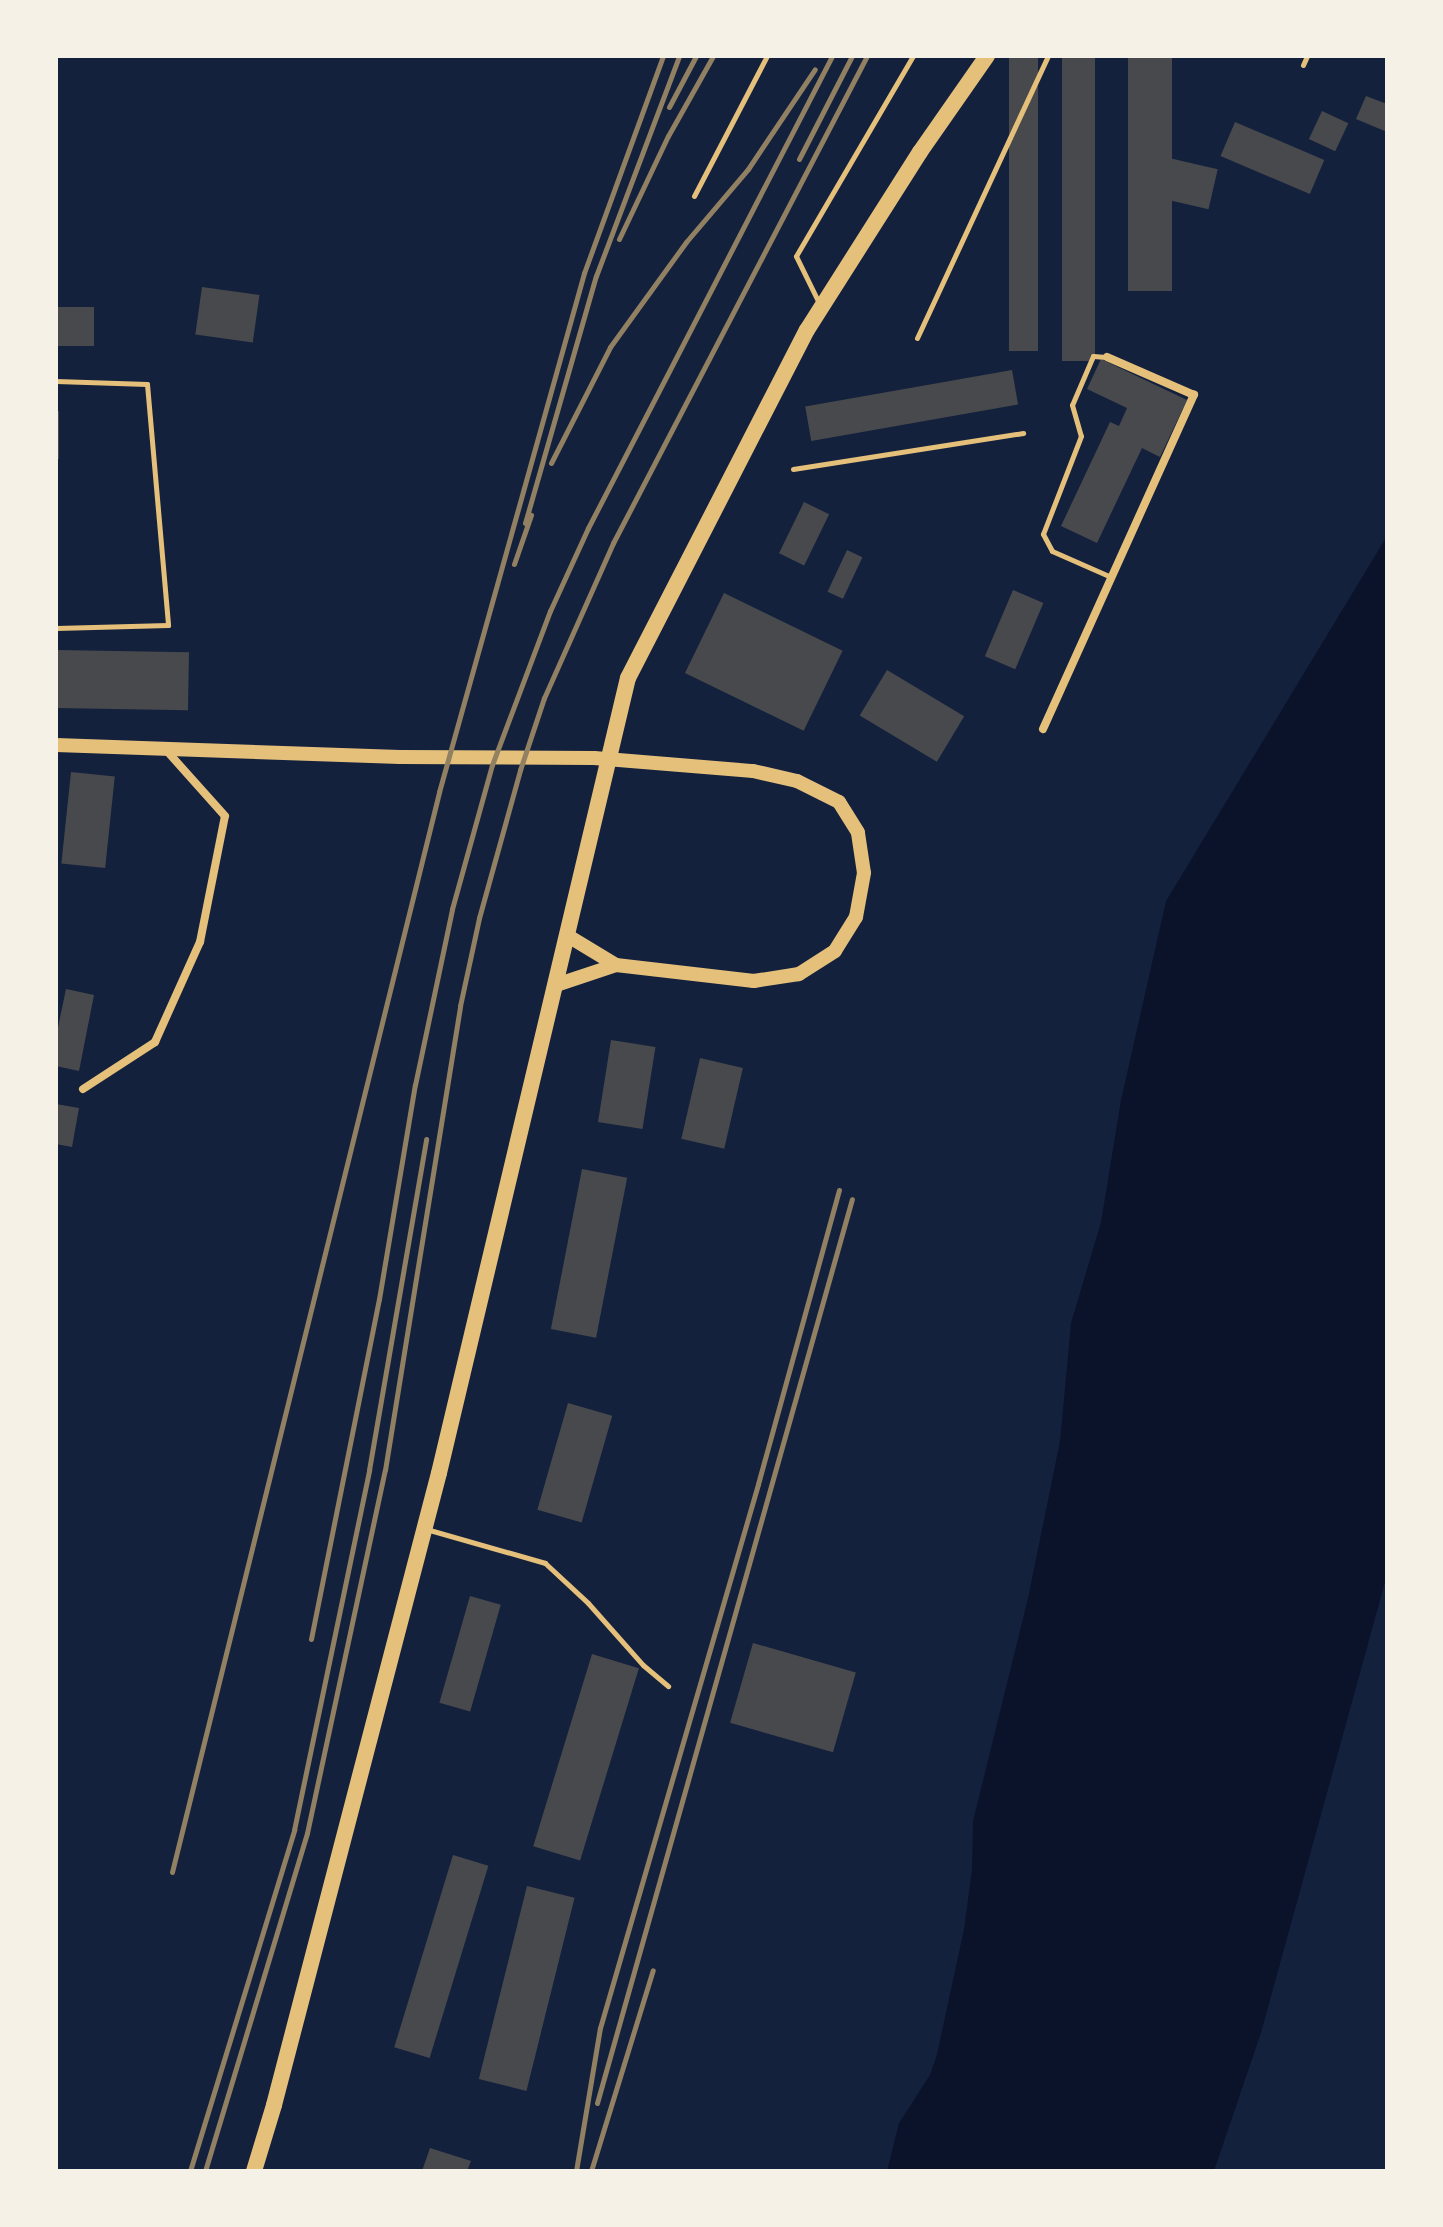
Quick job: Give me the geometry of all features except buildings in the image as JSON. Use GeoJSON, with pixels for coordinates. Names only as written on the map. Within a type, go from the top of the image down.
{"type":"FeatureCollection","features":[{"type":"Feature","properties":{"kind":"main road"},"geometry":{"type":"LineString","coordinates":[[254,2171],[425,1529],[628,678],[807,330],[920,152],[987,56]]}},
{"type":"Feature","properties":{"kind":"street"},"geometry":{"type":"LineString","coordinates":[[1043,729],[1194,395],[1107,357]]}},
{"type":"Feature","properties":{"kind":"street"},"geometry":{"type":"LineString","coordinates":[[56,745],[207,752],[594,758],[753,771],[797,781],[839,802],[858,833],[864,873],[856,917],[835,951],[799,974],[754,981],[616,965],[568,936]]}},
{"type":"Feature","properties":{"kind":"street"},"geometry":{"type":"LineString","coordinates":[[83,1089],[155,1042],[200,942],[225,816],[166,750]]}},
{"type":"Feature","properties":{"kind":"street"},"geometry":{"type":"LineString","coordinates":[[556,985],[616,965]]}},
{"type":"Feature","properties":{"kind":"lane"},"geometry":{"type":"LineString","coordinates":[[694,196],[767,56]]}},
{"type":"Feature","properties":{"kind":"lane"},"geometry":{"type":"LineString","coordinates":[[821,308],[796,256],[913,56]]}},
{"type":"Feature","properties":{"kind":"lane"},"geometry":{"type":"LineString","coordinates":[[917,338],[1048,56]]}},
{"type":"Feature","properties":{"kind":"lane"},"geometry":{"type":"LineString","coordinates":[[1303,65],[1307,56]]}},
{"type":"Feature","properties":{"kind":"lane"},"geometry":{"type":"LineString","coordinates":[[1107,357],[1093,356],[1072,405],[1081,436],[1043,534],[1052,551],[1111,577]]}},
{"type":"Feature","properties":{"kind":"lane"},"geometry":{"type":"LineString","coordinates":[[56,381],[147,384],[168,625],[56,628]]}},
{"type":"Feature","properties":{"kind":"lane"},"geometry":{"type":"LineString","coordinates":[[793,469],[1023,433]]}},
{"type":"Feature","properties":{"kind":"lane"},"geometry":{"type":"LineString","coordinates":[[425,1529],[545,1563],[588,1603],[643,1665],[668,1686]]}},
{"type":"Feature","properties":{"kind":"water"},"geometry":{"type":"Polygon","coordinates":[[[1387,536],[1387,1575],[1261,2033],[1214,2171],[887,2171],[899,2123],[930,2075],[937,2054],[964,1929],[972,1869],[973,1821],[1028,1598],[1060,1441],[1071,1323],[1101,1222],[1121,1100],[1166,901],[1387,536]]]}},
{"type":"Feature","properties":{"kind":"railway"},"geometry":{"type":"LineString","coordinates":[[172,1872],[439,792],[584,273],[663,56]]}},
{"type":"Feature","properties":{"kind":"railway"},"geometry":{"type":"LineString","coordinates":[[525,523],[596,276],[679,56]]}},
{"type":"Feature","properties":{"kind":"railway"},"geometry":{"type":"LineString","coordinates":[[669,107],[696,56]]}},
{"type":"Feature","properties":{"kind":"railway"},"geometry":{"type":"LineString","coordinates":[[619,239],[668,136],[713,56]]}},
{"type":"Feature","properties":{"kind":"railway"},"geometry":{"type":"LineString","coordinates":[[311,1639],[379,1299],[415,1085],[452,909],[492,765],[550,611],[588,528],[832,56]]}},
{"type":"Feature","properties":{"kind":"railway"},"geometry":{"type":"LineString","coordinates":[[799,159],[852,56]]}},
{"type":"Feature","properties":{"kind":"railway"},"geometry":{"type":"LineString","coordinates":[[205,2171],[307,1833],[385,1470],[460,1006],[479,918],[520,770],[544,698],[613,543],[867,56]]}},
{"type":"Feature","properties":{"kind":"railway"},"geometry":{"type":"LineString","coordinates":[[551,463],[610,347],[686,242],[748,169],[815,69]]}},
{"type":"Feature","properties":{"kind":"railway"},"geometry":{"type":"LineString","coordinates":[[514,564],[531,515]]}},
{"type":"Feature","properties":{"kind":"railway"},"geometry":{"type":"LineString","coordinates":[[190,2171],[294,1830],[369,1470],[426,1139]]}},
{"type":"Feature","properties":{"kind":"railway"},"geometry":{"type":"LineString","coordinates":[[576,2171],[600,2028],[758,1484],[839,1190]]}},
{"type":"Feature","properties":{"kind":"railway"},"geometry":{"type":"LineString","coordinates":[[597,2103],[852,1199]]}},
{"type":"Feature","properties":{"kind":"railway"},"geometry":{"type":"LineString","coordinates":[[591,2171],[653,1970]]}}]}
